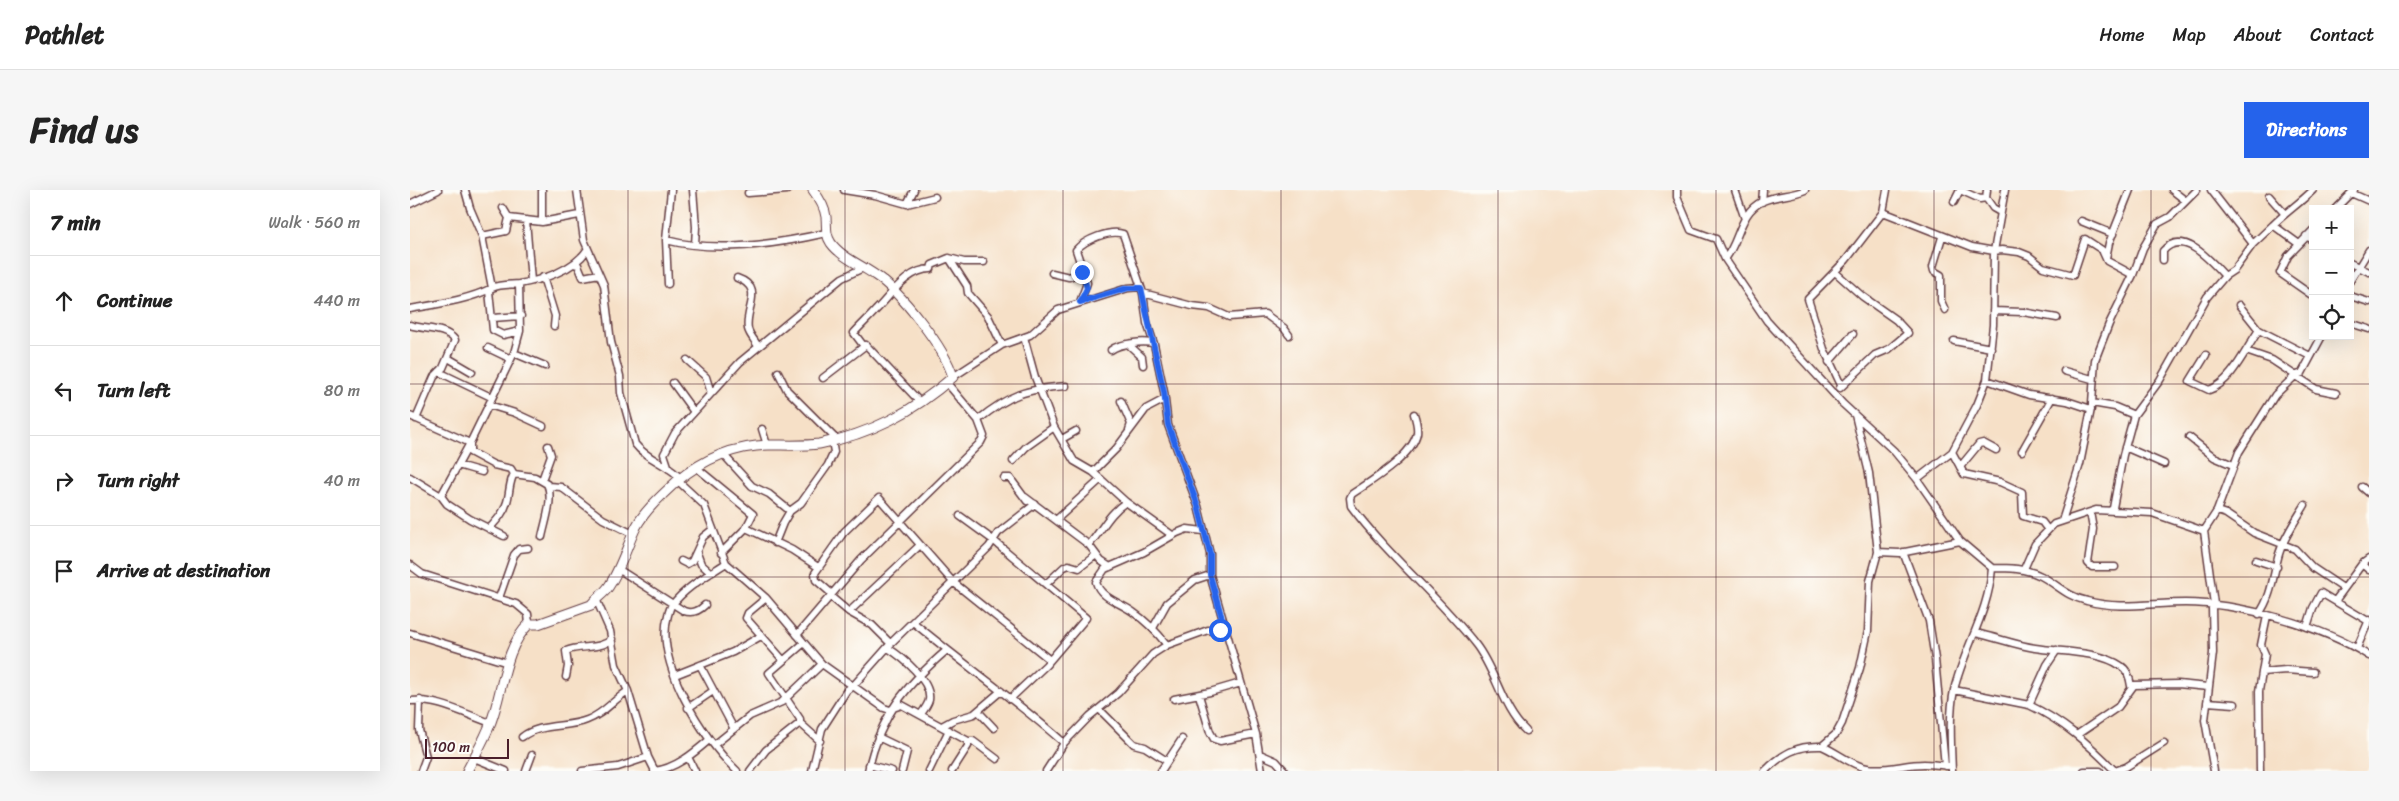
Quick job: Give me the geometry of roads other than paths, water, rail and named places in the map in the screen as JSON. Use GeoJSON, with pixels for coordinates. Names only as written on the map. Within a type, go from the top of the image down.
{"type":"FeatureCollection","features":[{"type":"Feature","properties":{"kind":"street"},"geometry":{"type":"LineString","coordinates":[[410,204],[438,190]]}},
{"type":"Feature","properties":{"kind":"street"},"geometry":{"type":"LineString","coordinates":[[465,190],[470,208],[482,236],[490,290],[493,330],[503,335],[520,332]]}},
{"type":"Feature","properties":{"kind":"street"},"geometry":{"type":"LineString","coordinates":[[542,190],[542,222]]}},
{"type":"Feature","properties":{"kind":"street"},"geometry":{"type":"LineString","coordinates":[[577,190],[579,216],[588,250],[604,285],[611,342],[620,376],[621,393],[635,444],[640,451],[676,472],[679,480],[704,505],[726,563],[766,598],[822,664],[884,708],[890,710],[902,705],[968,741],[973,741],[997,759]]}},
{"type":"Feature","properties":{"kind":"street"},"geometry":{"type":"LineString","coordinates":[[668,284],[666,240],[671,190]]}},
{"type":"Feature","properties":{"kind":"street"},"geometry":{"type":"LineString","coordinates":[[693,190],[696,228],[695,245]]}},
{"type":"Feature","properties":{"kind":"street"},"geometry":{"type":"LineString","coordinates":[[748,193],[787,190]]}},
{"type":"Feature","properties":{"kind":"street"},"geometry":{"type":"LineString","coordinates":[[815,190],[823,206],[826,233],[836,248],[875,275],[892,290],[917,316],[950,366],[956,371],[961,370]]}},
{"type":"Feature","properties":{"kind":"street"},"geometry":{"type":"LineString","coordinates":[[844,190],[875,195],[907,204],[935,197]]}},
{"type":"Feature","properties":{"kind":"street"},"geometry":{"type":"LineString","coordinates":[[907,204],[914,190]]}},
{"type":"Feature","properties":{"kind":"street"},"geometry":{"type":"LineString","coordinates":[[1677,190],[1677,197],[1691,230],[1716,239],[1725,259],[1767,321],[1855,415],[1894,451],[1917,478],[1960,541],[1992,568],[2024,569],[2041,576],[2067,595],[2087,602],[2120,607],[2214,604],[2260,614],[2307,628],[2357,648],[2369,656]]}},
{"type":"Feature","properties":{"kind":"street"},"geometry":{"type":"LineString","coordinates":[[1735,190],[1745,219]]}},
{"type":"Feature","properties":{"kind":"street"},"geometry":{"type":"LineString","coordinates":[[1762,202],[1763,190]]}},
{"type":"Feature","properties":{"kind":"street"},"geometry":{"type":"LineString","coordinates":[[1725,259],[1733,250],[1748,212],[1762,202],[1805,190]]}},
{"type":"Feature","properties":{"kind":"street"},"geometry":{"type":"LineString","coordinates":[[1841,384],[1829,362],[1808,299],[1835,272],[1883,212],[1887,190]]}},
{"type":"Feature","properties":{"kind":"street"},"geometry":{"type":"LineString","coordinates":[[1954,202],[1960,190],[1980,199],[1986,198]]}},
{"type":"Feature","properties":{"kind":"street"},"geometry":{"type":"LineString","coordinates":[[1987,190],[1986,198],[1993,208],[2000,212]]}},
{"type":"Feature","properties":{"kind":"street"},"geometry":{"type":"LineString","coordinates":[[1917,478],[1952,452],[1977,405],[1987,380],[1992,348],[1994,251],[2005,190]]}},
{"type":"Feature","properties":{"kind":"street"},"geometry":{"type":"LineString","coordinates":[[2107,261],[2106,256],[2113,234],[2130,190]]}},
{"type":"Feature","properties":{"kind":"street"},"geometry":{"type":"LineString","coordinates":[[2172,190],[2186,201]]}},
{"type":"Feature","properties":{"kind":"street"},"geometry":{"type":"LineString","coordinates":[[2062,521],[2082,457],[2091,406],[2095,360],[2109,324],[2133,276],[2143,248],[2156,224],[2170,217],[2197,190]]}},
{"type":"Feature","properties":{"kind":"street"},"geometry":{"type":"LineString","coordinates":[[2211,190],[2253,244]]}},
{"type":"Feature","properties":{"kind":"street"},"geometry":{"type":"LineString","coordinates":[[2111,510],[2114,508],[2125,447],[2134,415],[2160,380],[2207,297],[2225,276],[2234,270],[2253,244],[2284,213],[2299,205],[2313,190]]}},
{"type":"Feature","properties":{"kind":"street"},"geometry":{"type":"LineString","coordinates":[[2339,205],[2353,191],[2369,201]]}},
{"type":"Feature","properties":{"kind":"street"},"geometry":{"type":"LineString","coordinates":[[2269,196],[2284,213]]}},
{"type":"Feature","properties":{"kind":"street"},"geometry":{"type":"LineString","coordinates":[[482,236],[506,231],[509,218],[503,208]]}},
{"type":"Feature","properties":{"kind":"street"},"geometry":{"type":"LineString","coordinates":[[1883,212],[1942,237],[1972,247],[1994,251],[2019,252],[2043,267],[2073,275],[2085,239],[2102,250],[2107,261],[2133,276]]}},
{"type":"Feature","properties":{"kind":"street"},"geometry":{"type":"LineString","coordinates":[[509,218],[542,222],[579,216]]}},
{"type":"Feature","properties":{"kind":"street"},"geometry":{"type":"LineString","coordinates":[[526,220],[531,280]]}},
{"type":"Feature","properties":{"kind":"street"},"geometry":{"type":"LineString","coordinates":[[2082,221],[2113,234]]}},
{"type":"Feature","properties":{"kind":"street"},"geometry":{"type":"LineString","coordinates":[[2272,225],[2299,244]]}},
{"type":"Feature","properties":{"kind":"street"},"geometry":{"type":"LineString","coordinates":[[1080,302],[1087,288],[1076,253],[1080,245],[1118,232],[1123,234],[1142,290],[1147,322],[1154,344],[1165,399],[1168,425],[1198,506],[1210,554],[1210,575],[1256,734],[1262,771]]}},
{"type":"Feature","properties":{"kind":"street"},"geometry":{"type":"LineString","coordinates":[[666,240],[695,245],[761,244],[797,240],[826,233]]}},
{"type":"Feature","properties":{"kind":"street"},"geometry":{"type":"LineString","coordinates":[[2309,233],[2288,256],[2280,272],[2312,295]]}},
{"type":"Feature","properties":{"kind":"street"},"geometry":{"type":"LineString","coordinates":[[1942,237],[1933,267],[1934,271],[1941,275],[1941,301],[1945,310]]}},
{"type":"Feature","properties":{"kind":"street"},"geometry":{"type":"LineString","coordinates":[[2163,260],[2163,252],[2168,246],[2182,243],[2197,248],[2225,276]]}},
{"type":"Feature","properties":{"kind":"street"},"geometry":{"type":"LineString","coordinates":[[410,308],[464,298],[543,277],[574,264],[582,259],[588,250]]}},
{"type":"Feature","properties":{"kind":"street"},"geometry":{"type":"LineString","coordinates":[[2354,274],[2369,250]]}},
{"type":"Feature","properties":{"kind":"street"},"geometry":{"type":"LineString","coordinates":[[949,258],[967,286],[968,293],[988,316],[1002,344]]}},
{"type":"Feature","properties":{"kind":"street"},"geometry":{"type":"LineString","coordinates":[[920,402],[869,348],[863,345],[854,333],[892,290],[922,270],[931,269],[932,265],[949,258],[964,262],[984,262]]}},
{"type":"Feature","properties":{"kind":"street"},"geometry":{"type":"LineString","coordinates":[[574,264],[578,265],[583,277],[599,274]]}},
{"type":"Feature","properties":{"kind":"street"},"geometry":{"type":"LineString","coordinates":[[2354,266],[2369,272]]}},
{"type":"Feature","properties":{"kind":"street"},"geometry":{"type":"LineString","coordinates":[[670,470],[664,459],[666,448],[675,433],[711,393],[758,346],[842,278],[863,268]]}},
{"type":"Feature","properties":{"kind":"street"},"geometry":{"type":"LineString","coordinates":[[1052,273],[1069,277],[1082,272]]}},
{"type":"Feature","properties":{"kind":"street"},"geometry":{"type":"LineString","coordinates":[[1835,272],[1862,296],[1896,320],[1908,333],[1889,349],[1875,355],[1841,384],[1838,396]]}},
{"type":"Feature","properties":{"kind":"street"},"geometry":{"type":"LineString","coordinates":[[543,277],[555,316],[554,326]]}},
{"type":"Feature","properties":{"kind":"street"},"geometry":{"type":"LineString","coordinates":[[738,278],[744,280],[751,288],[754,297],[749,309],[748,329],[758,346]]}},
{"type":"Feature","properties":{"kind":"street"},"geometry":{"type":"LineString","coordinates":[[441,496],[470,444],[512,356],[520,332],[519,284]]}},
{"type":"Feature","properties":{"kind":"street"},"geometry":{"type":"LineString","coordinates":[[467,771],[491,723],[508,663],[518,637],[529,624],[541,623],[591,605],[596,598],[601,596],[610,585],[633,534],[647,510],[679,480],[696,468],[738,448],[767,445],[816,444],[875,429],[906,413],[961,370],[1002,344],[1030,335],[1058,310],[1128,288],[1142,290],[1192,306],[1210,308],[1228,318],[1265,314],[1284,328],[1289,335]]}},
{"type":"Feature","properties":{"kind":"street"},"geometry":{"type":"LineString","coordinates":[[2354,297],[2369,302]]}},
{"type":"Feature","properties":{"kind":"street"},"geometry":{"type":"LineString","coordinates":[[2240,305],[2259,330],[2310,356]]}},
{"type":"Feature","properties":{"kind":"street"},"geometry":{"type":"LineString","coordinates":[[1993,311],[2024,312],[2057,318]]}},
{"type":"Feature","properties":{"kind":"street"},"geometry":{"type":"LineString","coordinates":[[492,318],[521,316]]}},
{"type":"Feature","properties":{"kind":"street"},"geometry":{"type":"LineString","coordinates":[[410,324],[440,330],[453,337],[455,342],[448,358],[440,372],[434,377],[413,417],[470,444]]}},
{"type":"Feature","properties":{"kind":"street"},"geometry":{"type":"LineString","coordinates":[[2354,324],[2369,329]]}},
{"type":"Feature","properties":{"kind":"street"},"geometry":{"type":"LineString","coordinates":[[2206,355],[2190,381],[2209,390],[2218,386],[2246,351],[2259,330]]}},
{"type":"Feature","properties":{"kind":"street"},"geometry":{"type":"LineString","coordinates":[[1829,362],[1853,334]]}},
{"type":"Feature","properties":{"kind":"street"},"geometry":{"type":"LineString","coordinates":[[1024,337],[1039,388],[1054,427],[1074,461],[1093,472],[1126,502],[1172,535]]}},
{"type":"Feature","properties":{"kind":"street"},"geometry":{"type":"LineString","coordinates":[[2214,771],[2205,720],[2213,653],[2212,608],[2214,604],[2204,531],[2217,511],[2239,452],[2275,395],[2295,376],[2302,374],[2320,340]]}},
{"type":"Feature","properties":{"kind":"street"},"geometry":{"type":"LineString","coordinates":[[1954,341],[1992,348]]}},
{"type":"Feature","properties":{"kind":"street"},"geometry":{"type":"LineString","coordinates":[[1111,350],[1116,346],[1129,344],[1147,342],[1154,344]]}},
{"type":"Feature","properties":{"kind":"street"},"geometry":{"type":"LineString","coordinates":[[1129,344],[1142,357],[1143,365]]}},
{"type":"Feature","properties":{"kind":"street"},"geometry":{"type":"LineString","coordinates":[[823,378],[863,345]]}},
{"type":"Feature","properties":{"kind":"street"},"geometry":{"type":"LineString","coordinates":[[488,348],[545,366]]}},
{"type":"Feature","properties":{"kind":"street"},"geometry":{"type":"LineString","coordinates":[[2246,351],[2272,360],[2316,389],[2336,393]]}},
{"type":"Feature","properties":{"kind":"street"},"geometry":{"type":"LineString","coordinates":[[448,358],[472,372]]}},
{"type":"Feature","properties":{"kind":"street"},"geometry":{"type":"LineString","coordinates":[[687,360],[706,378],[711,393]]}},
{"type":"Feature","properties":{"kind":"street"},"geometry":{"type":"LineString","coordinates":[[797,635],[900,520],[981,442],[984,436],[978,420],[950,380],[950,366]]}},
{"type":"Feature","properties":{"kind":"street"},"geometry":{"type":"LineString","coordinates":[[2064,371],[2092,379]]}},
{"type":"Feature","properties":{"kind":"street"},"geometry":{"type":"LineString","coordinates":[[440,372],[491,397]]}},
{"type":"Feature","properties":{"kind":"street"},"geometry":{"type":"LineString","coordinates":[[775,543],[790,511],[801,503],[828,465],[834,452],[834,440],[822,423],[787,390],[778,372]]}},
{"type":"Feature","properties":{"kind":"street"},"geometry":{"type":"LineString","coordinates":[[1987,380],[2030,395],[2091,406],[2115,407],[2134,415]]}},
{"type":"Feature","properties":{"kind":"street"},"geometry":{"type":"LineString","coordinates":[[673,383],[694,412]]}},
{"type":"Feature","properties":{"kind":"street"},"geometry":{"type":"LineString","coordinates":[[978,420],[1014,395],[1039,388],[1066,386]]}},
{"type":"Feature","properties":{"kind":"street"},"geometry":{"type":"LineString","coordinates":[[2022,451],[2052,398]]}},
{"type":"Feature","properties":{"kind":"street"},"geometry":{"type":"LineString","coordinates":[[1093,472],[1128,434],[1146,409],[1165,399]]}},
{"type":"Feature","properties":{"kind":"street"},"geometry":{"type":"LineString","coordinates":[[1121,401],[1131,424],[1128,434]]}},
{"type":"Feature","properties":{"kind":"street"},"geometry":{"type":"LineString","coordinates":[[489,405],[515,412],[543,426]]}},
{"type":"Feature","properties":{"kind":"street"},"geometry":{"type":"LineString","coordinates":[[1414,414],[1417,433],[1408,449],[1395,462],[1352,494],[1350,498],[1351,506],[1397,558],[1437,598],[1477,646],[1488,663],[1516,719],[1526,731]]}},
{"type":"Feature","properties":{"kind":"street"},"geometry":{"type":"LineString","coordinates":[[1822,746],[1836,734],[1842,723],[1860,668],[1868,631],[1870,580],[1878,552],[1869,474],[1855,415]]}},
{"type":"Feature","properties":{"kind":"street"},"geometry":{"type":"LineString","coordinates":[[1013,462],[1026,447],[1054,427]]}},
{"type":"Feature","properties":{"kind":"street"},"geometry":{"type":"LineString","coordinates":[[762,429],[767,445]]}},
{"type":"Feature","properties":{"kind":"street"},"geometry":{"type":"LineString","coordinates":[[1062,439],[1076,431]]}},
{"type":"Feature","properties":{"kind":"street"},"geometry":{"type":"LineString","coordinates":[[2189,437],[2214,457],[2233,465]]}},
{"type":"Feature","properties":{"kind":"street"},"geometry":{"type":"LineString","coordinates":[[1960,468],[1979,444],[1982,443],[1996,450]]}},
{"type":"Feature","properties":{"kind":"street"},"geometry":{"type":"LineString","coordinates":[[470,444],[470,452],[494,465],[511,469],[514,474],[535,477],[549,486],[561,487],[603,519],[633,534]]}},
{"type":"Feature","properties":{"kind":"street"},"geometry":{"type":"LineString","coordinates":[[542,480],[551,455],[548,446]]}},
{"type":"Feature","properties":{"kind":"street"},"geometry":{"type":"LineString","coordinates":[[2125,447],[2164,464]]}},
{"type":"Feature","properties":{"kind":"street"},"geometry":{"type":"LineString","coordinates":[[1952,452],[1964,474],[1969,477],[2000,482],[2022,492],[2023,516],[2042,522],[2048,530]]}},
{"type":"Feature","properties":{"kind":"street"},"geometry":{"type":"LineString","coordinates":[[723,454],[752,486],[769,494],[790,511]]}},
{"type":"Feature","properties":{"kind":"street"},"geometry":{"type":"LineString","coordinates":[[458,465],[482,472]]}},
{"type":"Feature","properties":{"kind":"street"},"geometry":{"type":"LineString","coordinates":[[696,468],[753,514],[746,528],[721,553]]}},
{"type":"Feature","properties":{"kind":"street"},"geometry":{"type":"LineString","coordinates":[[489,529],[504,511],[508,500],[510,480],[514,474]]}},
{"type":"Feature","properties":{"kind":"street"},"geometry":{"type":"LineString","coordinates":[[410,477],[441,496],[450,506],[504,536]]}},
{"type":"Feature","properties":{"kind":"street"},"geometry":{"type":"LineString","coordinates":[[1004,478],[1010,478],[1032,505],[1056,520],[1089,546],[1110,567]]}},
{"type":"Feature","properties":{"kind":"street"},"geometry":{"type":"LineString","coordinates":[[1056,520],[1100,479]]}},
{"type":"Feature","properties":{"kind":"street"},"geometry":{"type":"LineString","coordinates":[[542,537],[547,512],[549,486]]}},
{"type":"Feature","properties":{"kind":"street"},"geometry":{"type":"LineString","coordinates":[[2362,487],[2369,493]]}},
{"type":"Feature","properties":{"kind":"street"},"geometry":{"type":"LineString","coordinates":[[921,714],[929,701],[929,689],[926,683],[872,625],[849,612],[814,578],[818,568],[844,532],[877,498],[900,520],[918,540],[920,546],[953,582],[1050,660]]}},
{"type":"Feature","properties":{"kind":"street"},"geometry":{"type":"LineString","coordinates":[[1089,546],[1116,508],[1126,502]]}},
{"type":"Feature","properties":{"kind":"street"},"geometry":{"type":"LineString","coordinates":[[812,771],[822,729],[847,690],[989,547],[998,532],[1032,505]]}},
{"type":"Feature","properties":{"kind":"street"},"geometry":{"type":"LineString","coordinates":[[2260,614],[2270,594],[2271,579],[2277,567],[2283,546],[2305,505]]}},
{"type":"Feature","properties":{"kind":"street"},"geometry":{"type":"LineString","coordinates":[[2024,569],[2035,544],[2054,524],[2090,512],[2111,510],[2152,513],[2204,531]]}},
{"type":"Feature","properties":{"kind":"street"},"geometry":{"type":"LineString","coordinates":[[2217,511],[2226,514],[2254,533],[2283,546],[2295,549],[2313,568],[2343,588]]}},
{"type":"Feature","properties":{"kind":"street"},"geometry":{"type":"LineString","coordinates":[[2090,512],[2093,529],[2088,563],[2092,567],[2115,567]]}},
{"type":"Feature","properties":{"kind":"street"},"geometry":{"type":"LineString","coordinates":[[960,516],[993,540],[1086,618],[1050,660],[1010,699]]}},
{"type":"Feature","properties":{"kind":"street"},"geometry":{"type":"LineString","coordinates":[[746,528],[792,550],[818,568]]}},
{"type":"Feature","properties":{"kind":"street"},"geometry":{"type":"LineString","coordinates":[[681,561],[689,564],[697,553],[703,537],[713,529]]}},
{"type":"Feature","properties":{"kind":"street"},"geometry":{"type":"LineString","coordinates":[[1167,645],[1153,628],[1133,612],[1112,600],[1097,586],[1098,579],[1110,567],[1144,552],[1172,535],[1187,529],[1203,531]]}},
{"type":"Feature","properties":{"kind":"street"},"geometry":{"type":"LineString","coordinates":[[1878,552],[1903,552],[1960,541]]}},
{"type":"Feature","properties":{"kind":"street"},"geometry":{"type":"LineString","coordinates":[[849,612],[920,546]]}},
{"type":"Feature","properties":{"kind":"street"},"geometry":{"type":"LineString","coordinates":[[499,598],[514,555],[520,548],[528,548]]}},
{"type":"Feature","properties":{"kind":"street"},"geometry":{"type":"LineString","coordinates":[[1903,552],[1929,621],[1936,659],[1949,768]]}},
{"type":"Feature","properties":{"kind":"street"},"geometry":{"type":"LineString","coordinates":[[697,553],[702,564],[710,573]]}},
{"type":"Feature","properties":{"kind":"street"},"geometry":{"type":"LineString","coordinates":[[1046,584],[1064,567],[1069,565],[1079,568],[1096,555]]}},
{"type":"Feature","properties":{"kind":"street"},"geometry":{"type":"LineString","coordinates":[[2335,601],[2362,564],[2369,559]]}},
{"type":"Feature","properties":{"kind":"street"},"geometry":{"type":"LineString","coordinates":[[2256,560],[2277,567]]}},
{"type":"Feature","properties":{"kind":"street"},"geometry":{"type":"LineString","coordinates":[[726,563],[693,583],[672,605],[665,626],[666,646],[688,708],[732,770]]}},
{"type":"Feature","properties":{"kind":"street"},"geometry":{"type":"LineString","coordinates":[[2362,564],[2369,570]]}},
{"type":"Feature","properties":{"kind":"street"},"geometry":{"type":"LineString","coordinates":[[410,565],[422,574],[499,598],[524,609],[528,614],[529,624]]}},
{"type":"Feature","properties":{"kind":"street"},"geometry":{"type":"LineString","coordinates":[[1949,768],[1954,690],[1991,588],[1992,568]]}},
{"type":"Feature","properties":{"kind":"street"},"geometry":{"type":"LineString","coordinates":[[618,569],[672,605],[690,613],[699,611],[705,606]]}},
{"type":"Feature","properties":{"kind":"street"},"geometry":{"type":"LineString","coordinates":[[1153,628],[1167,602],[1196,580],[1210,575]]}},
{"type":"Feature","properties":{"kind":"street"},"geometry":{"type":"LineString","coordinates":[[2307,628],[2313,608],[2321,593],[2368,620],[2357,648]]}},
{"type":"Feature","properties":{"kind":"street"},"geometry":{"type":"LineString","coordinates":[[596,598],[612,639],[616,664],[628,691],[648,757],[655,771],[665,770],[688,757],[734,729],[756,712],[772,708],[787,698],[822,664]]}},
{"type":"Feature","properties":{"kind":"street"},"geometry":{"type":"LineString","coordinates":[[766,598],[748,613],[746,618],[783,660]]}},
{"type":"Feature","properties":{"kind":"street"},"geometry":{"type":"LineString","coordinates":[[2260,771],[2259,691],[2265,654],[2261,645],[2267,616]]}},
{"type":"Feature","properties":{"kind":"street"},"geometry":{"type":"LineString","coordinates":[[914,622],[947,650],[1039,720],[1064,743]]}},
{"type":"Feature","properties":{"kind":"street"},"geometry":{"type":"LineString","coordinates":[[1046,771],[1064,743],[1118,693],[1153,654],[1167,645],[1208,630],[1226,633]]}},
{"type":"Feature","properties":{"kind":"street"},"geometry":{"type":"LineString","coordinates":[[410,633],[508,663]]}},
{"type":"Feature","properties":{"kind":"street"},"geometry":{"type":"LineString","coordinates":[[1975,633],[2034,648],[2088,655],[2123,666],[2130,678],[2131,686],[2118,707],[2078,734]]}},
{"type":"Feature","properties":{"kind":"street"},"geometry":{"type":"LineString","coordinates":[[675,675],[733,652],[761,636]]}},
{"type":"Feature","properties":{"kind":"street"},"geometry":{"type":"LineString","coordinates":[[566,677],[568,666],[566,651],[573,648],[607,644],[612,639]]}},
{"type":"Feature","properties":{"kind":"street"},"geometry":{"type":"LineString","coordinates":[[804,643],[769,673],[787,698],[800,719],[800,723],[820,740]]}},
{"type":"Feature","properties":{"kind":"street"},"geometry":{"type":"LineString","coordinates":[[892,771],[868,768],[878,737],[890,710],[918,675],[947,650]]}},
{"type":"Feature","properties":{"kind":"street"},"geometry":{"type":"LineString","coordinates":[[2030,705],[2047,665],[2057,650]]}},
{"type":"Feature","properties":{"kind":"street"},"geometry":{"type":"LineString","coordinates":[[700,665],[734,729]]}},
{"type":"Feature","properties":{"kind":"street"},"geometry":{"type":"LineString","coordinates":[[2262,672],[2286,670],[2313,672]]}},
{"type":"Feature","properties":{"kind":"street"},"geometry":{"type":"LineString","coordinates":[[1174,699],[1199,695],[1241,683]]}},
{"type":"Feature","properties":{"kind":"street"},"geometry":{"type":"LineString","coordinates":[[2131,686],[2178,684],[2208,687]]}},
{"type":"Feature","properties":{"kind":"street"},"geometry":{"type":"LineString","coordinates":[[1954,690],[2030,705],[2078,734],[2115,771],[2126,767],[2164,743]]}},
{"type":"Feature","properties":{"kind":"street"},"geometry":{"type":"LineString","coordinates":[[522,737],[553,726],[572,725],[601,714],[615,699],[628,691]]}},
{"type":"Feature","properties":{"kind":"street"},"geometry":{"type":"LineString","coordinates":[[688,708],[713,691]]}},
{"type":"Feature","properties":{"kind":"street"},"geometry":{"type":"LineString","coordinates":[[942,726],[952,720],[978,711],[1001,691]]}},
{"type":"Feature","properties":{"kind":"street"},"geometry":{"type":"LineString","coordinates":[[1199,695],[1214,740],[1220,741],[1256,734]]}},
{"type":"Feature","properties":{"kind":"street"},"geometry":{"type":"LineString","coordinates":[[410,701],[420,700],[491,723]]}},
{"type":"Feature","properties":{"kind":"street"},"geometry":{"type":"LineString","coordinates":[[420,700],[419,730],[426,756],[421,771]]}},
{"type":"Feature","properties":{"kind":"street"},"geometry":{"type":"LineString","coordinates":[[2207,702],[2235,704]]}},
{"type":"Feature","properties":{"kind":"street"},"geometry":{"type":"LineString","coordinates":[[1099,709],[1134,744],[1145,747],[1167,761]]}},
{"type":"Feature","properties":{"kind":"street"},"geometry":{"type":"LineString","coordinates":[[978,711],[994,728]]}},
{"type":"Feature","properties":{"kind":"street"},"geometry":{"type":"LineString","coordinates":[[750,771],[766,750],[800,723]]}},
{"type":"Feature","properties":{"kind":"street"},"geometry":{"type":"LineString","coordinates":[[929,771],[949,730]]}},
{"type":"Feature","properties":{"kind":"street"},"geometry":{"type":"LineString","coordinates":[[878,737],[907,751],[902,771]]}},
{"type":"Feature","properties":{"kind":"street"},"geometry":{"type":"LineString","coordinates":[[1161,771],[1182,739]]}},
{"type":"Feature","properties":{"kind":"street"},"geometry":{"type":"LineString","coordinates":[[952,771],[968,746],[968,741]]}},
{"type":"Feature","properties":{"kind":"street"},"geometry":{"type":"LineString","coordinates":[[1765,771],[1776,760],[1806,745],[1822,746],[1836,752],[1850,762],[1868,769],[1924,764],[1949,768]]}},
{"type":"Feature","properties":{"kind":"street"},"geometry":{"type":"LineString","coordinates":[[1260,754],[1276,761],[1285,771]]}},
{"type":"Feature","properties":{"kind":"street"},"geometry":{"type":"LineString","coordinates":[[526,771],[532,755]]}},
{"type":"Feature","properties":{"kind":"street"},"geometry":{"type":"LineString","coordinates":[[582,771],[618,767],[648,757]]}},
{"type":"Feature","properties":{"kind":"street"},"geometry":{"type":"LineString","coordinates":[[688,757],[695,771]]}},
{"type":"Feature","properties":{"kind":"street"},"geometry":{"type":"LineString","coordinates":[[474,758],[506,771]]}},
{"type":"Feature","properties":{"kind":"street"},"geometry":{"type":"LineString","coordinates":[[2084,771],[2100,771]]}}]}
